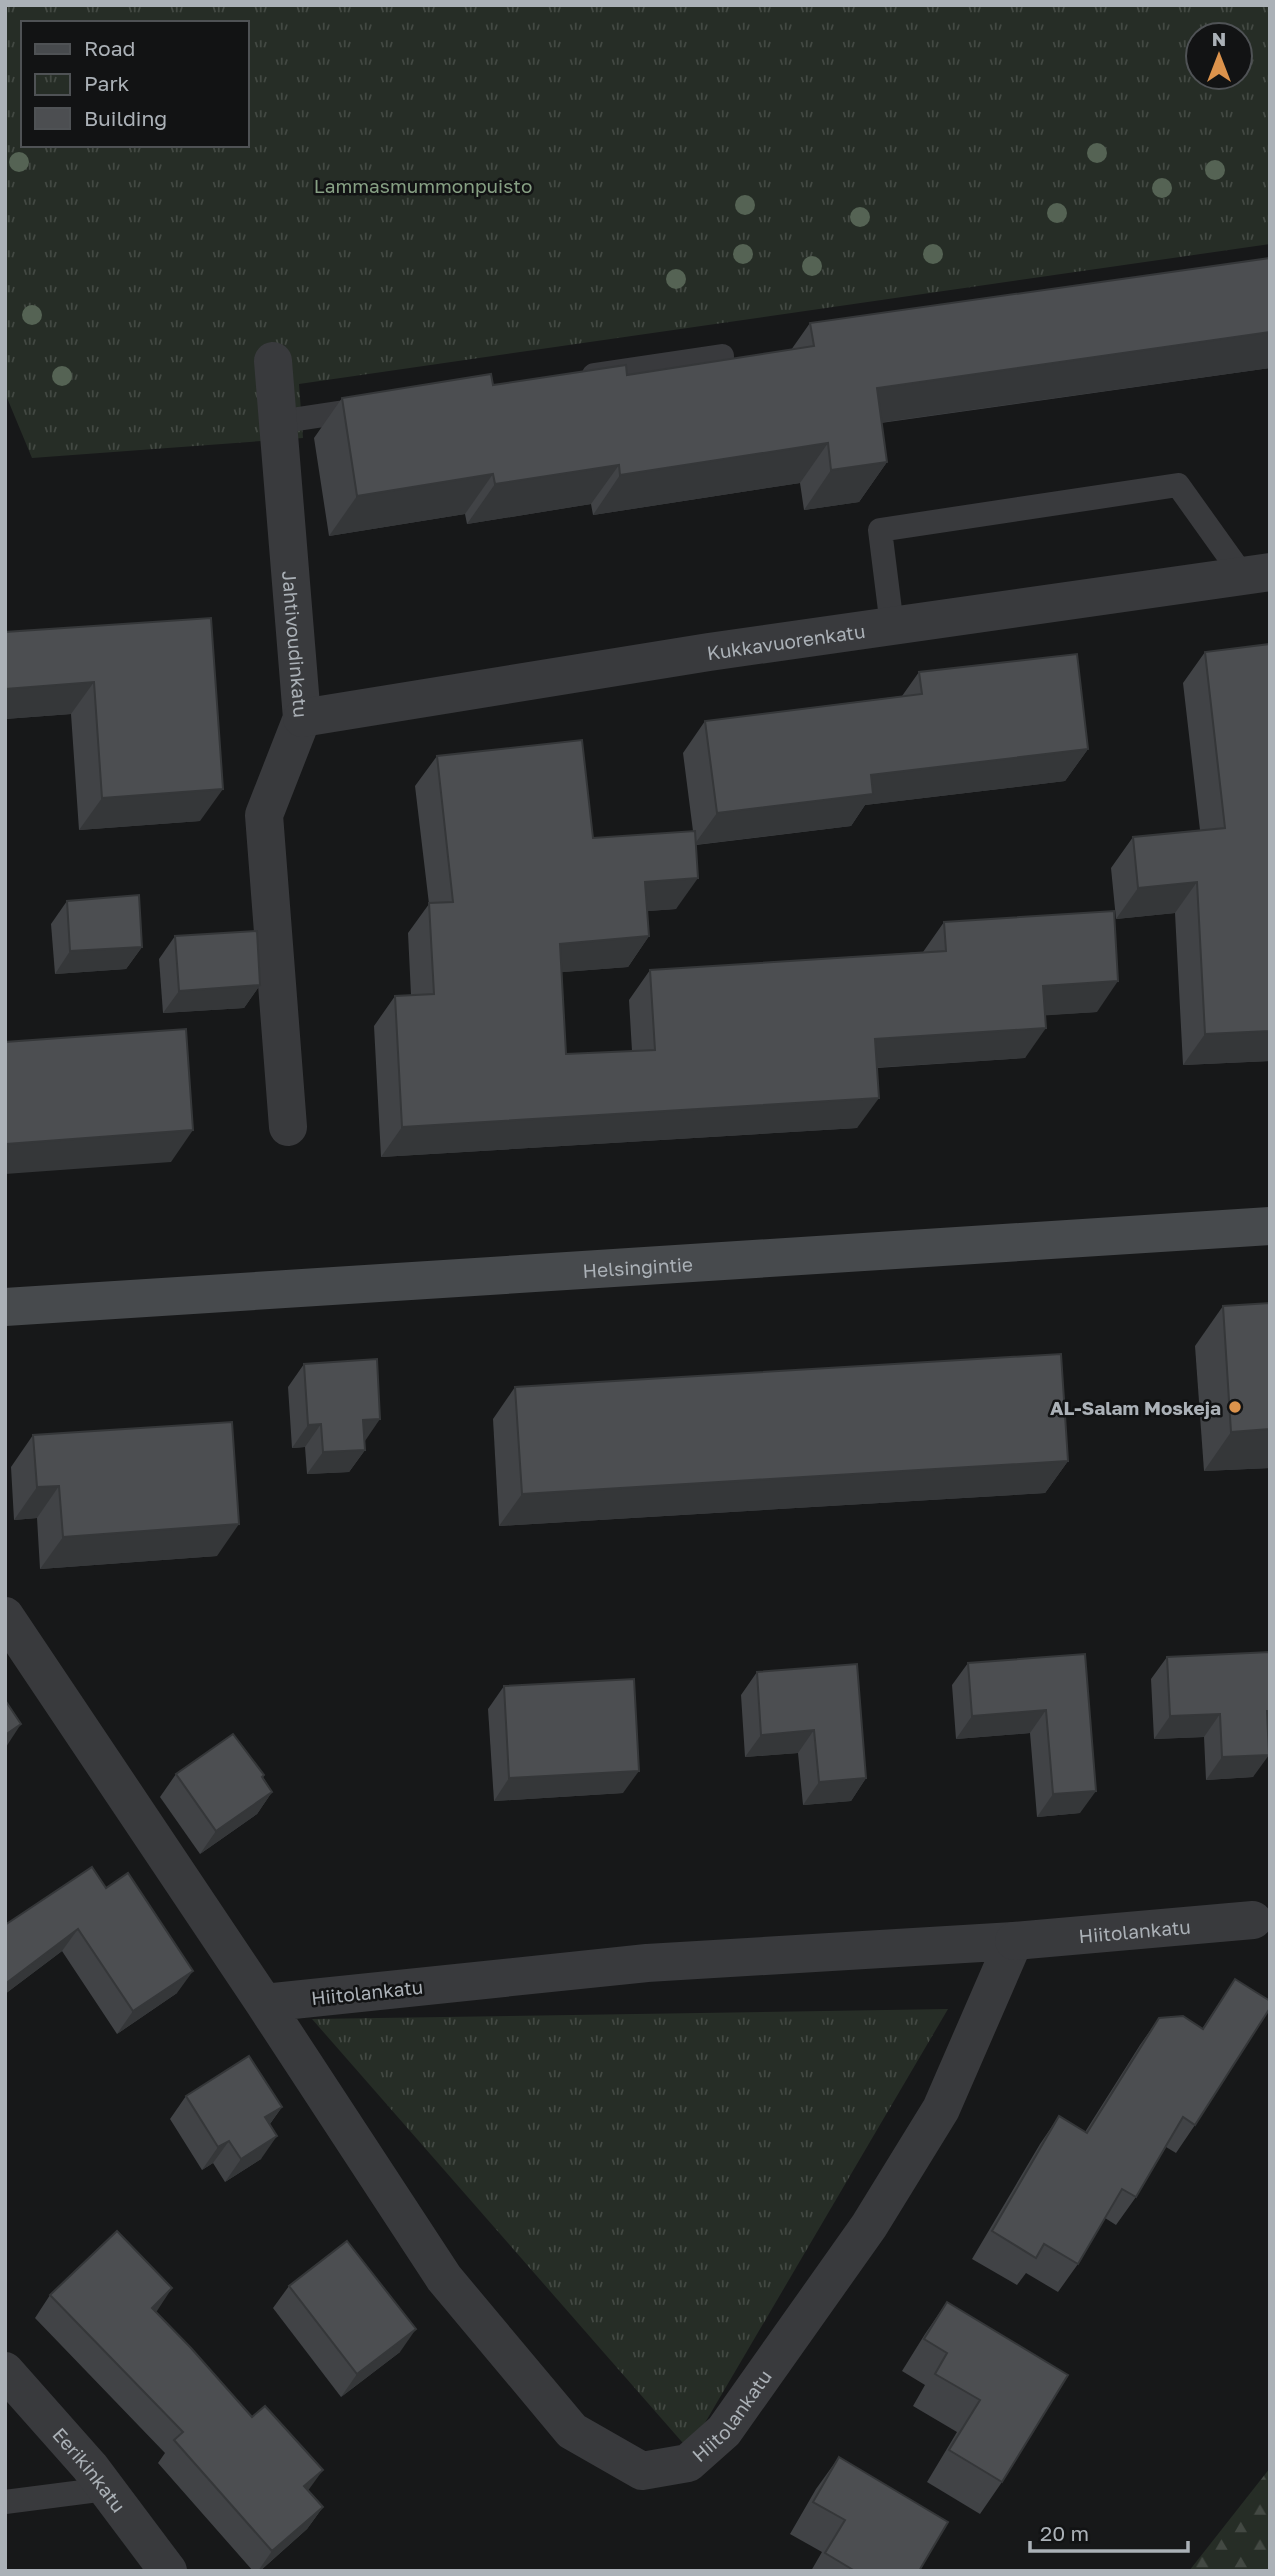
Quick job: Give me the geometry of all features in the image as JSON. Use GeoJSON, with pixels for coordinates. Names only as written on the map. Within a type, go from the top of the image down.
{"type":"FeatureCollection","features":[{"type":"Feature","properties":{"kind":"main road","name":"Helsingintie"},"geometry":{"type":"LineString","coordinates":[[5,1307],[1270,1226]]}},
{"type":"Feature","properties":{"kind":"street","name":"Jahtivoudinkatu"},"geometry":{"type":"LineString","coordinates":[[273,362],[302,718],[264,815],[288,1127]]}},
{"type":"Feature","properties":{"kind":"street","name":"Kukkavuorenkatu"},"geometry":{"type":"LineString","coordinates":[[302,718],[709,652],[1256,574]]}},
{"type":"Feature","properties":{"kind":"street","name":"Hiitolankatu"},"geometry":{"type":"LineString","coordinates":[[5,1616],[444,2278],[572,2431],[642,2471],[688,2463],[724,2431],[861,2237],[941,2109],[1014,1941]]}},
{"type":"Feature","properties":{"kind":"street","name":"Hiitolankatu"},"geometry":{"type":"LineString","coordinates":[[264,2003],[647,1963],[1014,1941],[1254,1920]]}},
{"type":"Feature","properties":{"kind":"street","name":"Eerikinkatu"},"geometry":{"type":"LineString","coordinates":[[5,2371],[106,2489],[168,2571]]}},
{"type":"Feature","properties":{"kind":"lane"},"geometry":{"type":"LineString","coordinates":[[574,378],[722,356]]}},
{"type":"Feature","properties":{"kind":"lane"},"geometry":{"type":"LineString","coordinates":[[278,422],[386,406]]}},
{"type":"Feature","properties":{"kind":"lane"},"geometry":{"type":"LineString","coordinates":[[892,626],[880,530],[1178,485],[1256,574]]}},
{"type":"Feature","properties":{"kind":"lane"},"geometry":{"type":"LineString","coordinates":[[5,2502],[106,2489]]}},
{"type":"Feature","properties":{"kind":"green space","name":"Lammasmummonpuisto"},"geometry":{"type":"Polygon","coordinates":[[[5,5],[1270,5],[1270,244],[299,384],[303,438],[32,458],[5,393],[5,5]]]}},
{"type":"Feature","properties":{"kind":"green space"},"geometry":{"type":"Polygon","coordinates":[[[948,2009],[689,2450],[312,2019],[948,2009]]]}},
{"type":"Feature","properties":{"kind":"green space"},"geometry":{"type":"Polygon","coordinates":[[[1270,2468],[1270,2571],[1189,2571],[1270,2468]]]}},
{"type":"Feature","properties":{"kind":"building"},"geometry":{"type":"Polygon","coordinates":[[[1270,258],[1270,332],[877,388],[887,462],[831,470],[828,443],[620,475],[619,465],[495,484],[493,474],[357,496],[342,398],[491,374],[493,385],[626,365],[627,375],[814,346],[810,323],[1270,258]]]}},
{"type":"Feature","properties":{"kind":"building"},"geometry":{"type":"Polygon","coordinates":[[[211,618],[223,789],[102,798],[94,682],[5,689],[5,632],[211,618]]]}},
{"type":"Feature","properties":{"kind":"building"},"geometry":{"type":"Polygon","coordinates":[[[1270,644],[1270,1031],[1205,1034],[1197,882],[1138,888],[1133,837],[1225,828],[1205,652],[1270,644]]]}},
{"type":"Feature","properties":{"kind":"building"},"geometry":{"type":"Polygon","coordinates":[[[1077,654],[1088,749],[871,775],[873,794],[717,813],[705,721],[922,694],[919,672],[1077,654]]]}},
{"type":"Feature","properties":{"kind":"building"},"geometry":{"type":"Polygon","coordinates":[[[582,740],[593,838],[695,831],[698,878],[645,882],[649,936],[560,944],[566,1054],[655,1050],[650,970],[946,951],[944,922],[1114,911],[1118,981],[1043,986],[1046,1028],[875,1039],[879,1098],[402,1127],[395,996],[434,994],[429,903],[453,902],[437,756],[582,740]]]}},
{"type":"Feature","properties":{"kind":"building"},"geometry":{"type":"Polygon","coordinates":[[[139,895],[142,947],[70,951],[67,901],[139,895]]]}},
{"type":"Feature","properties":{"kind":"building"},"geometry":{"type":"Polygon","coordinates":[[[257,931],[260,985],[179,991],[175,936],[257,931]]]}},
{"type":"Feature","properties":{"kind":"building"},"geometry":{"type":"Polygon","coordinates":[[[186,1029],[193,1130],[7,1144],[8,1153],[5,1153],[5,1042],[186,1029]]]}},
{"type":"Feature","properties":{"kind":"building"},"geometry":{"type":"Polygon","coordinates":[[[1270,1303],[1270,1429],[1231,1432],[1223,1306],[1270,1303]]]}},
{"type":"Feature","properties":{"kind":"building"},"geometry":{"type":"Polygon","coordinates":[[[1061,1354],[1068,1461],[522,1494],[515,1387],[1061,1354]]]}},
{"type":"Feature","properties":{"kind":"building"},"geometry":{"type":"Polygon","coordinates":[[[377,1359],[380,1419],[363,1420],[365,1450],[323,1452],[321,1424],[308,1425],[304,1364],[377,1359]]]}},
{"type":"Feature","properties":{"kind":"building"},"geometry":{"type":"Polygon","coordinates":[[[232,1422],[239,1524],[63,1537],[59,1486],[37,1487],[33,1435],[232,1422]]]}},
{"type":"Feature","properties":{"kind":"building"},"geometry":{"type":"Polygon","coordinates":[[[1270,1652],[1270,1711],[1267,1711],[1269,1755],[1222,1757],[1220,1714],[1170,1716],[1167,1657],[1270,1652]]]}},
{"type":"Feature","properties":{"kind":"building"},"geometry":{"type":"Polygon","coordinates":[[[1085,1654],[1096,1791],[1053,1794],[1046,1710],[972,1716],[968,1663],[1085,1654]]]}},
{"type":"Feature","properties":{"kind":"building"},"geometry":{"type":"Polygon","coordinates":[[[857,1664],[866,1778],[819,1782],[814,1730],[761,1735],[757,1672],[857,1664]]]}},
{"type":"Feature","properties":{"kind":"building"},"geometry":{"type":"Polygon","coordinates":[[[634,1679],[639,1771],[509,1778],[504,1686],[634,1679]]]}},
{"type":"Feature","properties":{"kind":"building"},"geometry":{"type":"Polygon","coordinates":[[[5,1700],[21,1724],[5,1735],[5,1700]]]}},
{"type":"Feature","properties":{"kind":"building"},"geometry":{"type":"Polygon","coordinates":[[[233,1734],[264,1775],[262,1777],[272,1792],[216,1831],[176,1774],[233,1734]]]}},
{"type":"Feature","properties":{"kind":"building"},"geometry":{"type":"Polygon","coordinates":[[[92,1867],[106,1888],[128,1873],[193,1971],[133,2011],[78,1929],[5,1984],[5,1925],[92,1867]]]}},
{"type":"Feature","properties":{"kind":"building"},"geometry":{"type":"Polygon","coordinates":[[[1235,1979],[1270,2001],[1270,2008],[1195,2125],[1183,2117],[1136,2197],[1122,2189],[1078,2264],[1044,2244],[1036,2258],[992,2231],[1059,2116],[1087,2133],[1159,2018],[1183,2016],[1203,2029],[1235,1979]]]}},
{"type":"Feature","properties":{"kind":"building"},"geometry":{"type":"Polygon","coordinates":[[[249,2056],[282,2107],[265,2117],[277,2136],[241,2159],[229,2141],[218,2147],[186,2096],[249,2056]]]}},
{"type":"Feature","properties":{"kind":"building"},"geometry":{"type":"Polygon","coordinates":[[[117,2231],[172,2288],[152,2308],[252,2417],[265,2406],[323,2470],[304,2486],[323,2507],[272,2551],[174,2440],[183,2432],[50,2295],[117,2231]]]}},
{"type":"Feature","properties":{"kind":"building"},"geometry":{"type":"Polygon","coordinates":[[[347,2241],[416,2329],[357,2374],[289,2286],[347,2241]]]}},
{"type":"Feature","properties":{"kind":"building"},"geometry":{"type":"Polygon","coordinates":[[[947,2302],[1068,2375],[1002,2482],[949,2450],[980,2400],[935,2374],[947,2353],[924,2339],[947,2302]]]}},
{"type":"Feature","properties":{"kind":"building"},"geometry":{"type":"Polygon","coordinates":[[[839,2457],[948,2522],[919,2571],[855,2571],[825,2553],[845,2520],[813,2502],[839,2457]]]}},
{"type":"Feature","properties":{"kind":"place","name":"AL-Salam Moskeja"},"geometry":{"type":"Point","coordinates":[1235,1407]}}]}
